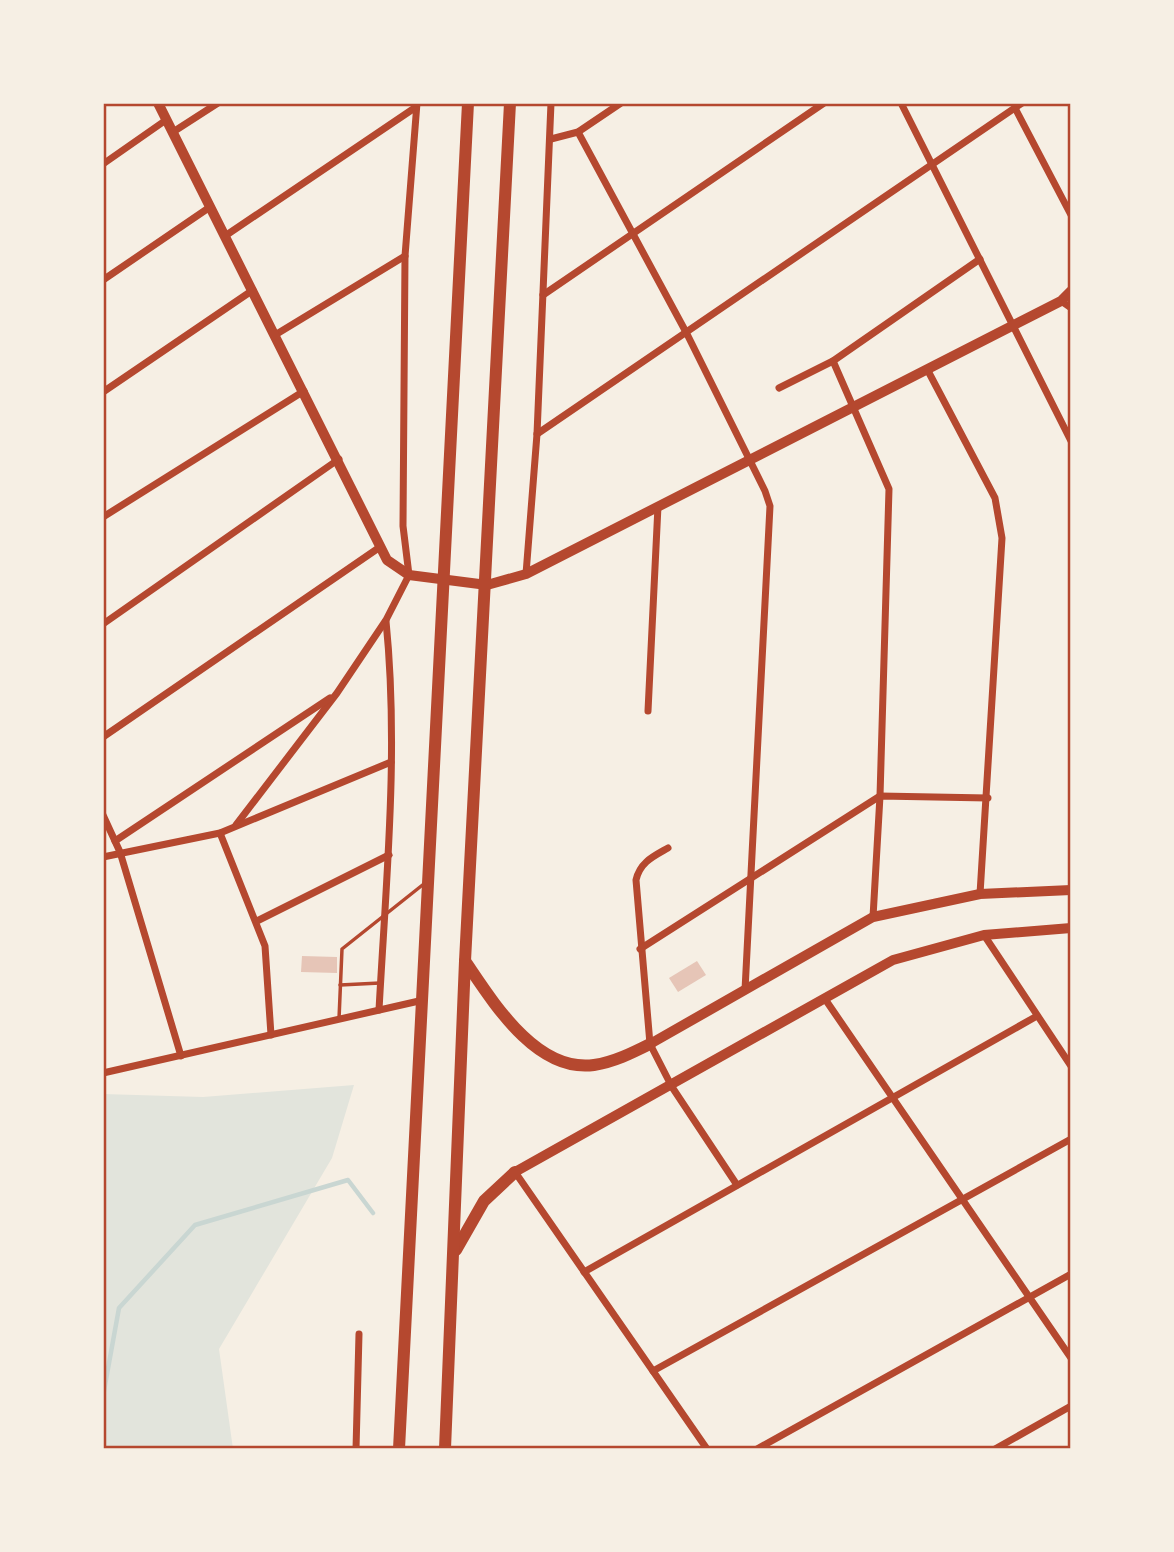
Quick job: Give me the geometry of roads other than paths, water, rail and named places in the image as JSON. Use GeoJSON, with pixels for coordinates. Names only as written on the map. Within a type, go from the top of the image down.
{"type":"FeatureCollection","features":[{"type":"Feature","properties":{"kind":"highway"},"geometry":{"type":"LineString","coordinates":[[399,1449],[419,1001],[446,581],[468,103]]}},
{"type":"Feature","properties":{"kind":"highway"},"geometry":{"type":"LineString","coordinates":[[444,1449],[465,961],[487,586],[510,103]]}},
{"type":"Feature","properties":{"kind":"highway"},"geometry":{"type":"LineString","coordinates":[[465,961],[491,999],[541,1051],[566,1062],[592,1066],[617,1059],[650,1044]]}},
{"type":"Feature","properties":{"kind":"highway"},"geometry":{"type":"LineString","coordinates":[[454,1254],[484,1201],[515,1172]]}},
{"type":"Feature","properties":{"kind":"main road"},"geometry":{"type":"LineString","coordinates":[[650,1044],[873,917],[980,894],[1071,890]]}},
{"type":"Feature","properties":{"kind":"main road"},"geometry":{"type":"LineString","coordinates":[[515,1172],[673,1087],[893,960],[985,935],[1071,928]]}},
{"type":"Feature","properties":{"kind":"street"},"geometry":{"type":"LineString","coordinates":[[158,103],[339,459],[380,547],[387,560],[409,575],[487,586],[526,574],[1061,301],[1071,291]]}},
{"type":"Feature","properties":{"kind":"street"},"geometry":{"type":"LineString","coordinates":[[173,132],[218,103]]}},
{"type":"Feature","properties":{"kind":"street"},"geometry":{"type":"LineString","coordinates":[[526,574],[537,434],[551,103]]}},
{"type":"Feature","properties":{"kind":"street"},"geometry":{"type":"LineString","coordinates":[[551,139],[578,132],[621,103]]}},
{"type":"Feature","properties":{"kind":"street"},"geometry":{"type":"LineString","coordinates":[[543,295],[824,103]]}},
{"type":"Feature","properties":{"kind":"street"},"geometry":{"type":"LineString","coordinates":[[901,103],[1071,441]]}},
{"type":"Feature","properties":{"kind":"street"},"geometry":{"type":"LineString","coordinates":[[225,236],[416,105]]}},
{"type":"Feature","properties":{"kind":"street"},"geometry":{"type":"LineString","coordinates":[[236,825],[337,693],[386,620],[409,575],[403,526],[405,256],[416,105]]}},
{"type":"Feature","properties":{"kind":"street"},"geometry":{"type":"LineString","coordinates":[[537,434],[1018,106],[1071,215]]}},
{"type":"Feature","properties":{"kind":"street"},"geometry":{"type":"LineString","coordinates":[[103,164],[166,120]]}},
{"type":"Feature","properties":{"kind":"street"},"geometry":{"type":"LineString","coordinates":[[578,132],[687,334],[765,491],[771,522],[745,990]]}},
{"type":"Feature","properties":{"kind":"street"},"geometry":{"type":"LineString","coordinates":[[103,280],[210,207]]}},
{"type":"Feature","properties":{"kind":"street"},"geometry":{"type":"LineString","coordinates":[[275,335],[405,256]]}},
{"type":"Feature","properties":{"kind":"street"},"geometry":{"type":"LineString","coordinates":[[779,388],[832,361],[981,259]]}},
{"type":"Feature","properties":{"kind":"street"},"geometry":{"type":"LineString","coordinates":[[103,392],[253,290]]}},
{"type":"Feature","properties":{"kind":"street"},"geometry":{"type":"LineString","coordinates":[[1061,301],[1071,308]]}},
{"type":"Feature","properties":{"kind":"street"},"geometry":{"type":"LineString","coordinates":[[832,361],[855,405],[889,489],[880,796],[873,917]]}},
{"type":"Feature","properties":{"kind":"street"},"geometry":{"type":"LineString","coordinates":[[927,369],[995,498],[1000,518],[1002,538],[980,894]]}},
{"type":"Feature","properties":{"kind":"street"},"geometry":{"type":"LineString","coordinates":[[103,517],[304,391]]}},
{"type":"Feature","properties":{"kind":"street"},"geometry":{"type":"LineString","coordinates":[[103,624],[339,459]]}},
{"type":"Feature","properties":{"kind":"street"},"geometry":{"type":"LineString","coordinates":[[648,711],[658,506]]}},
{"type":"Feature","properties":{"kind":"street"},"geometry":{"type":"LineString","coordinates":[[103,737],[380,547]]}},
{"type":"Feature","properties":{"kind":"street"},"geometry":{"type":"LineString","coordinates":[[379,1010],[383,915],[389,855],[391,762],[391,673],[386,620]]}},
{"type":"Feature","properties":{"kind":"street"},"geometry":{"type":"LineString","coordinates":[[115,841],[337,693]]}},
{"type":"Feature","properties":{"kind":"street"},"geometry":{"type":"LineString","coordinates":[[103,858],[120,852],[220,833],[391,762]]}},
{"type":"Feature","properties":{"kind":"street"},"geometry":{"type":"LineString","coordinates":[[640,949],[880,796],[988,798]]}},
{"type":"Feature","properties":{"kind":"street"},"geometry":{"type":"LineString","coordinates":[[103,816],[120,852],[181,1056]]}},
{"type":"Feature","properties":{"kind":"street"},"geometry":{"type":"LineString","coordinates":[[220,833],[265,946],[271,1035]]}},
{"type":"Feature","properties":{"kind":"street"},"geometry":{"type":"LineString","coordinates":[[668,848],[638,869],[636,880],[650,1044],[673,1087],[737,1185]]}},
{"type":"Feature","properties":{"kind":"street"},"geometry":{"type":"LineString","coordinates":[[257,921],[389,855]]}},
{"type":"Feature","properties":{"kind":"street"},"geometry":{"type":"LineString","coordinates":[[985,935],[1071,1066]]}},
{"type":"Feature","properties":{"kind":"street"},"geometry":{"type":"LineString","coordinates":[[825,999],[1071,1358]]}},
{"type":"Feature","properties":{"kind":"street"},"geometry":{"type":"LineString","coordinates":[[103,1073],[419,1001]]}},
{"type":"Feature","properties":{"kind":"street"},"geometry":{"type":"LineString","coordinates":[[584,1272],[1038,1016]]}},
{"type":"Feature","properties":{"kind":"street"},"geometry":{"type":"LineString","coordinates":[[653,1371],[1071,1139]]}},
{"type":"Feature","properties":{"kind":"street"},"geometry":{"type":"LineString","coordinates":[[515,1172],[707,1449]]}},
{"type":"Feature","properties":{"kind":"street"},"geometry":{"type":"LineString","coordinates":[[757,1449],[1071,1275]]}},
{"type":"Feature","properties":{"kind":"street"},"geometry":{"type":"LineString","coordinates":[[356,1449],[359,1334]]}},
{"type":"Feature","properties":{"kind":"street"},"geometry":{"type":"LineString","coordinates":[[995,1449],[1071,1406]]}},
{"type":"Feature","properties":{"kind":"lane"},"geometry":{"type":"LineString","coordinates":[[340,1019],[342,949],[427,881]]}},
{"type":"Feature","properties":{"kind":"lane"},"geometry":{"type":"LineString","coordinates":[[340,985],[380,983]]}},
{"type":"Feature","properties":{"kind":"waterway"},"geometry":{"type":"LineString","coordinates":[[103,1396],[119,1308],[195,1225],[348,1180],[373,1213]]}}]}
